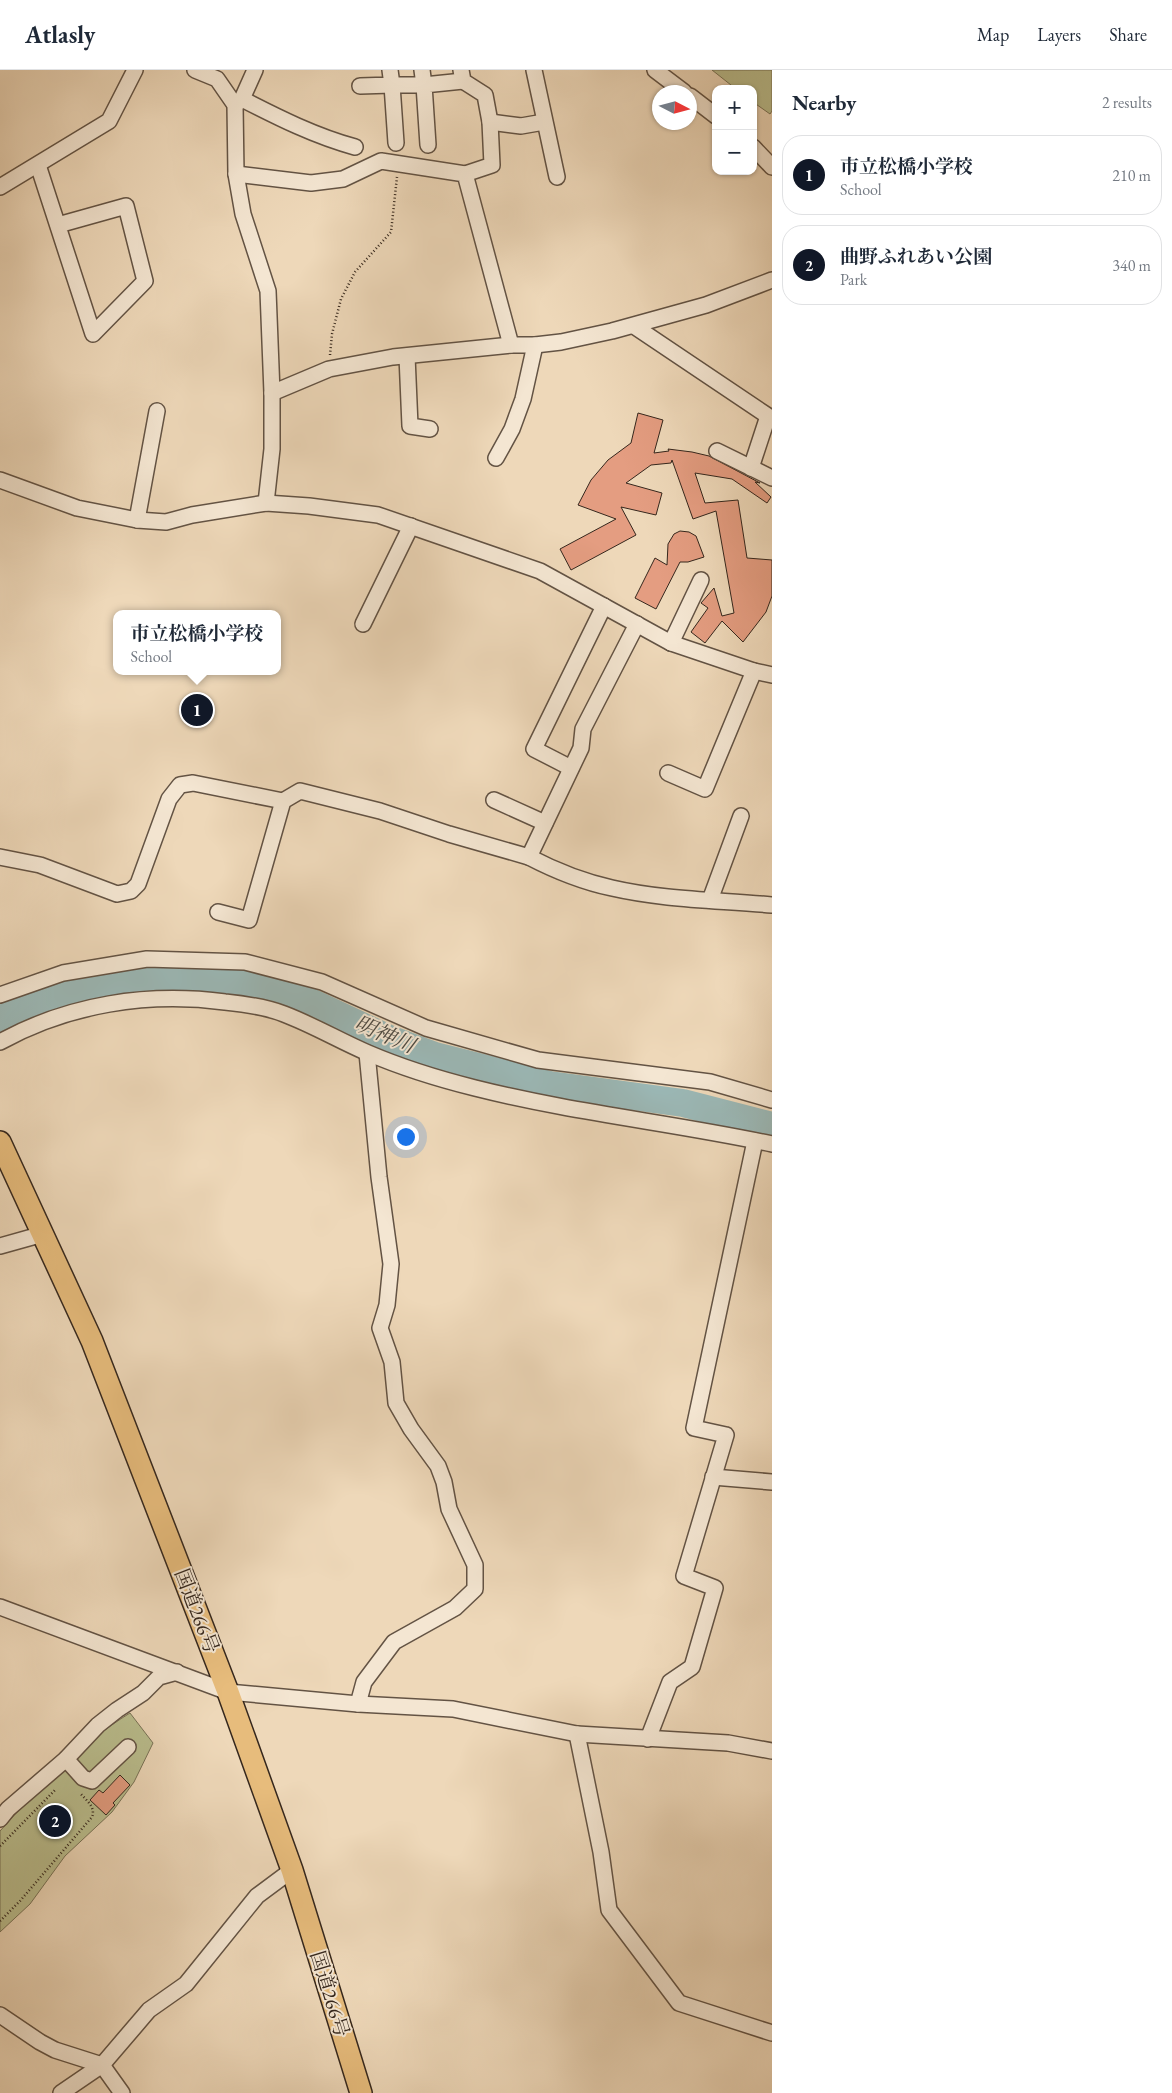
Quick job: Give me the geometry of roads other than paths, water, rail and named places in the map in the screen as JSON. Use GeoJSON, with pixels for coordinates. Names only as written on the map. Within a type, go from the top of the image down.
{"type":"FeatureCollection","features":[{"type":"Feature","properties":{"kind":"highway","name":"国道266号"},"geometry":{"type":"LineString","coordinates":[[0,1142],[92,1341],[228,1692],[292,1870],[361,2093]]}},
{"type":"Feature","properties":{"kind":"street"},"geometry":{"type":"LineString","coordinates":[[0,188],[110,122],[135,70]]}},
{"type":"Feature","properties":{"kind":"street"},"geometry":{"type":"LineString","coordinates":[[195,70],[217,79],[239,102],[326,139],[355,147]]}},
{"type":"Feature","properties":{"kind":"street"},"geometry":{"type":"LineString","coordinates":[[256,70],[239,102],[236,174],[243,214],[268,291],[272,449],[266,503]]}},
{"type":"Feature","properties":{"kind":"street"},"geometry":{"type":"LineString","coordinates":[[534,70],[557,177]]}},
{"type":"Feature","properties":{"kind":"street"},"geometry":{"type":"LineString","coordinates":[[655,70],[675,85]]}},
{"type":"Feature","properties":{"kind":"street"},"geometry":{"type":"LineString","coordinates":[[236,174],[311,183],[343,179],[381,162],[465,174],[492,165],[490,122],[485,95],[462,76],[391,77],[360,86]]}},
{"type":"Feature","properties":{"kind":"street"},"geometry":{"type":"LineString","coordinates":[[391,77],[396,143]]}},
{"type":"Feature","properties":{"kind":"street"},"geometry":{"type":"LineString","coordinates":[[423,77],[428,145]]}},
{"type":"Feature","properties":{"kind":"street"},"geometry":{"type":"LineString","coordinates":[[697,101],[712,113]]}},
{"type":"Feature","properties":{"kind":"street"},"geometry":{"type":"LineString","coordinates":[[490,122],[521,126],[544,122]]}},
{"type":"Feature","properties":{"kind":"street"},"geometry":{"type":"LineString","coordinates":[[757,151],[772,167]]}},
{"type":"Feature","properties":{"kind":"street"},"geometry":{"type":"LineString","coordinates":[[38,165],[93,334],[145,282],[126,206],[58,225]]}},
{"type":"Feature","properties":{"kind":"street"},"geometry":{"type":"LineString","coordinates":[[465,174],[511,346]]}},
{"type":"Feature","properties":{"kind":"street"},"geometry":{"type":"LineString","coordinates":[[272,393],[329,369],[407,356],[561,342],[634,326],[706,306],[772,280]]}},
{"type":"Feature","properties":{"kind":"street"},"geometry":{"type":"LineString","coordinates":[[634,326],[768,416],[751,468]]}},
{"type":"Feature","properties":{"kind":"street"},"geometry":{"type":"LineString","coordinates":[[496,458],[512,429],[523,399],[535,345]]}},
{"type":"Feature","properties":{"kind":"street"},"geometry":{"type":"LineString","coordinates":[[407,356],[410,426],[430,429]]}},
{"type":"Feature","properties":{"kind":"street"},"geometry":{"type":"LineString","coordinates":[[137,520],[157,411]]}},
{"type":"Feature","properties":{"kind":"street"},"geometry":{"type":"LineString","coordinates":[[717,452],[772,478]]}},
{"type":"Feature","properties":{"kind":"street"},"geometry":{"type":"LineString","coordinates":[[0,480],[77,508],[137,520],[166,522],[192,515],[266,503],[309,506],[378,515],[540,571],[671,643],[766,671],[705,789],[668,773]]}},
{"type":"Feature","properties":{"kind":"street"},"geometry":{"type":"LineString","coordinates":[[363,624],[410,526]]}},
{"type":"Feature","properties":{"kind":"street"},"geometry":{"type":"LineString","coordinates":[[671,643],[701,580]]}},
{"type":"Feature","properties":{"kind":"street"},"geometry":{"type":"LineString","coordinates":[[571,768],[534,749],[604,606]]}},
{"type":"Feature","properties":{"kind":"street"},"geometry":{"type":"LineString","coordinates":[[529,857],[581,748],[583,729],[637,624]]}},
{"type":"Feature","properties":{"kind":"street"},"geometry":{"type":"LineString","coordinates":[[0,857],[40,865],[117,894],[131,891],[138,884],[170,800],[180,785],[193,783],[283,801],[300,791],[330,797],[529,857],[549,867],[610,888],[674,898],[772,905]]}},
{"type":"Feature","properties":{"kind":"street"},"geometry":{"type":"LineString","coordinates":[[494,800],[545,823]]}},
{"type":"Feature","properties":{"kind":"street"},"geometry":{"type":"LineString","coordinates":[[218,912],[249,920],[283,801]]}},
{"type":"Feature","properties":{"kind":"street"},"geometry":{"type":"LineString","coordinates":[[710,900],[740,816]]}},
{"type":"Feature","properties":{"kind":"street"},"geometry":{"type":"LineString","coordinates":[[0,995],[63,973],[147,959],[245,962],[322,982],[426,1028],[538,1060],[710,1082],[772,1100]]}},
{"type":"Feature","properties":{"kind":"street"},"geometry":{"type":"LineString","coordinates":[[0,1042],[26,1028],[74,1011],[127,1000],[191,997],[245,1004],[283,1013],[367,1053],[418,1072],[541,1104],[616,1118],[713,1132],[772,1144]]}},
{"type":"Feature","properties":{"kind":"street"},"geometry":{"type":"LineString","coordinates":[[358,1704],[364,1682],[394,1642],[455,1608],[475,1589],[474,1565],[449,1509],[444,1482],[438,1466],[411,1429],[396,1403],[392,1362],[380,1328],[387,1305],[391,1264],[379,1177],[367,1053]]}},
{"type":"Feature","properties":{"kind":"street"},"geometry":{"type":"LineString","coordinates":[[648,1739],[670,1682],[692,1667],[715,1588],[684,1576],[726,1435],[694,1428],[755,1141]]}},
{"type":"Feature","properties":{"kind":"street"},"geometry":{"type":"LineString","coordinates":[[0,1246],[43,1234]]}},
{"type":"Feature","properties":{"kind":"street"},"geometry":{"type":"LineString","coordinates":[[713,1477],[772,1482]]}},
{"type":"Feature","properties":{"kind":"street"},"geometry":{"type":"LineString","coordinates":[[0,1607],[228,1692],[358,1704],[453,1709],[577,1734],[728,1743],[772,1751]]}},
{"type":"Feature","properties":{"kind":"street"},"geometry":{"type":"LineString","coordinates":[[0,1819],[8,1809],[66,1759],[98,1725],[117,1710],[143,1694],[159,1677],[178,1672]]}},
{"type":"Feature","properties":{"kind":"street"},"geometry":{"type":"LineString","coordinates":[[577,1734],[601,1852],[609,1910],[678,2004],[772,2033]]}},
{"type":"Feature","properties":{"kind":"street"},"geometry":{"type":"LineString","coordinates":[[66,1759],[83,1778],[92,1781],[128,1747]]}},
{"type":"Feature","properties":{"kind":"street"},"geometry":{"type":"LineString","coordinates":[[61,2093],[102,2065],[149,2010],[186,1984],[257,1896],[292,1870]]}},
{"type":"Feature","properties":{"kind":"street"},"geometry":{"type":"LineString","coordinates":[[0,2015],[55,2050],[102,2065],[122,2093]]}},
{"type":"Feature","properties":{"kind":"waterway","name":"明神川"},"geometry":{"type":"LineString","coordinates":[[0,1018],[32,1005],[86,988],[127,982],[165,979],[241,983],[274,989],[304,999],[387,1038],[435,1056],[550,1085],[683,1103],[772,1126]]}},
{"type":"Feature","properties":{"kind":"place","name":"市立松橋小学校"},"geometry":{"type":"Point","coordinates":[197,710]}},
{"type":"Feature","properties":{"kind":"place","name":"曲野ふれあい公園"},"geometry":{"type":"Point","coordinates":[55,1821]}}]}
